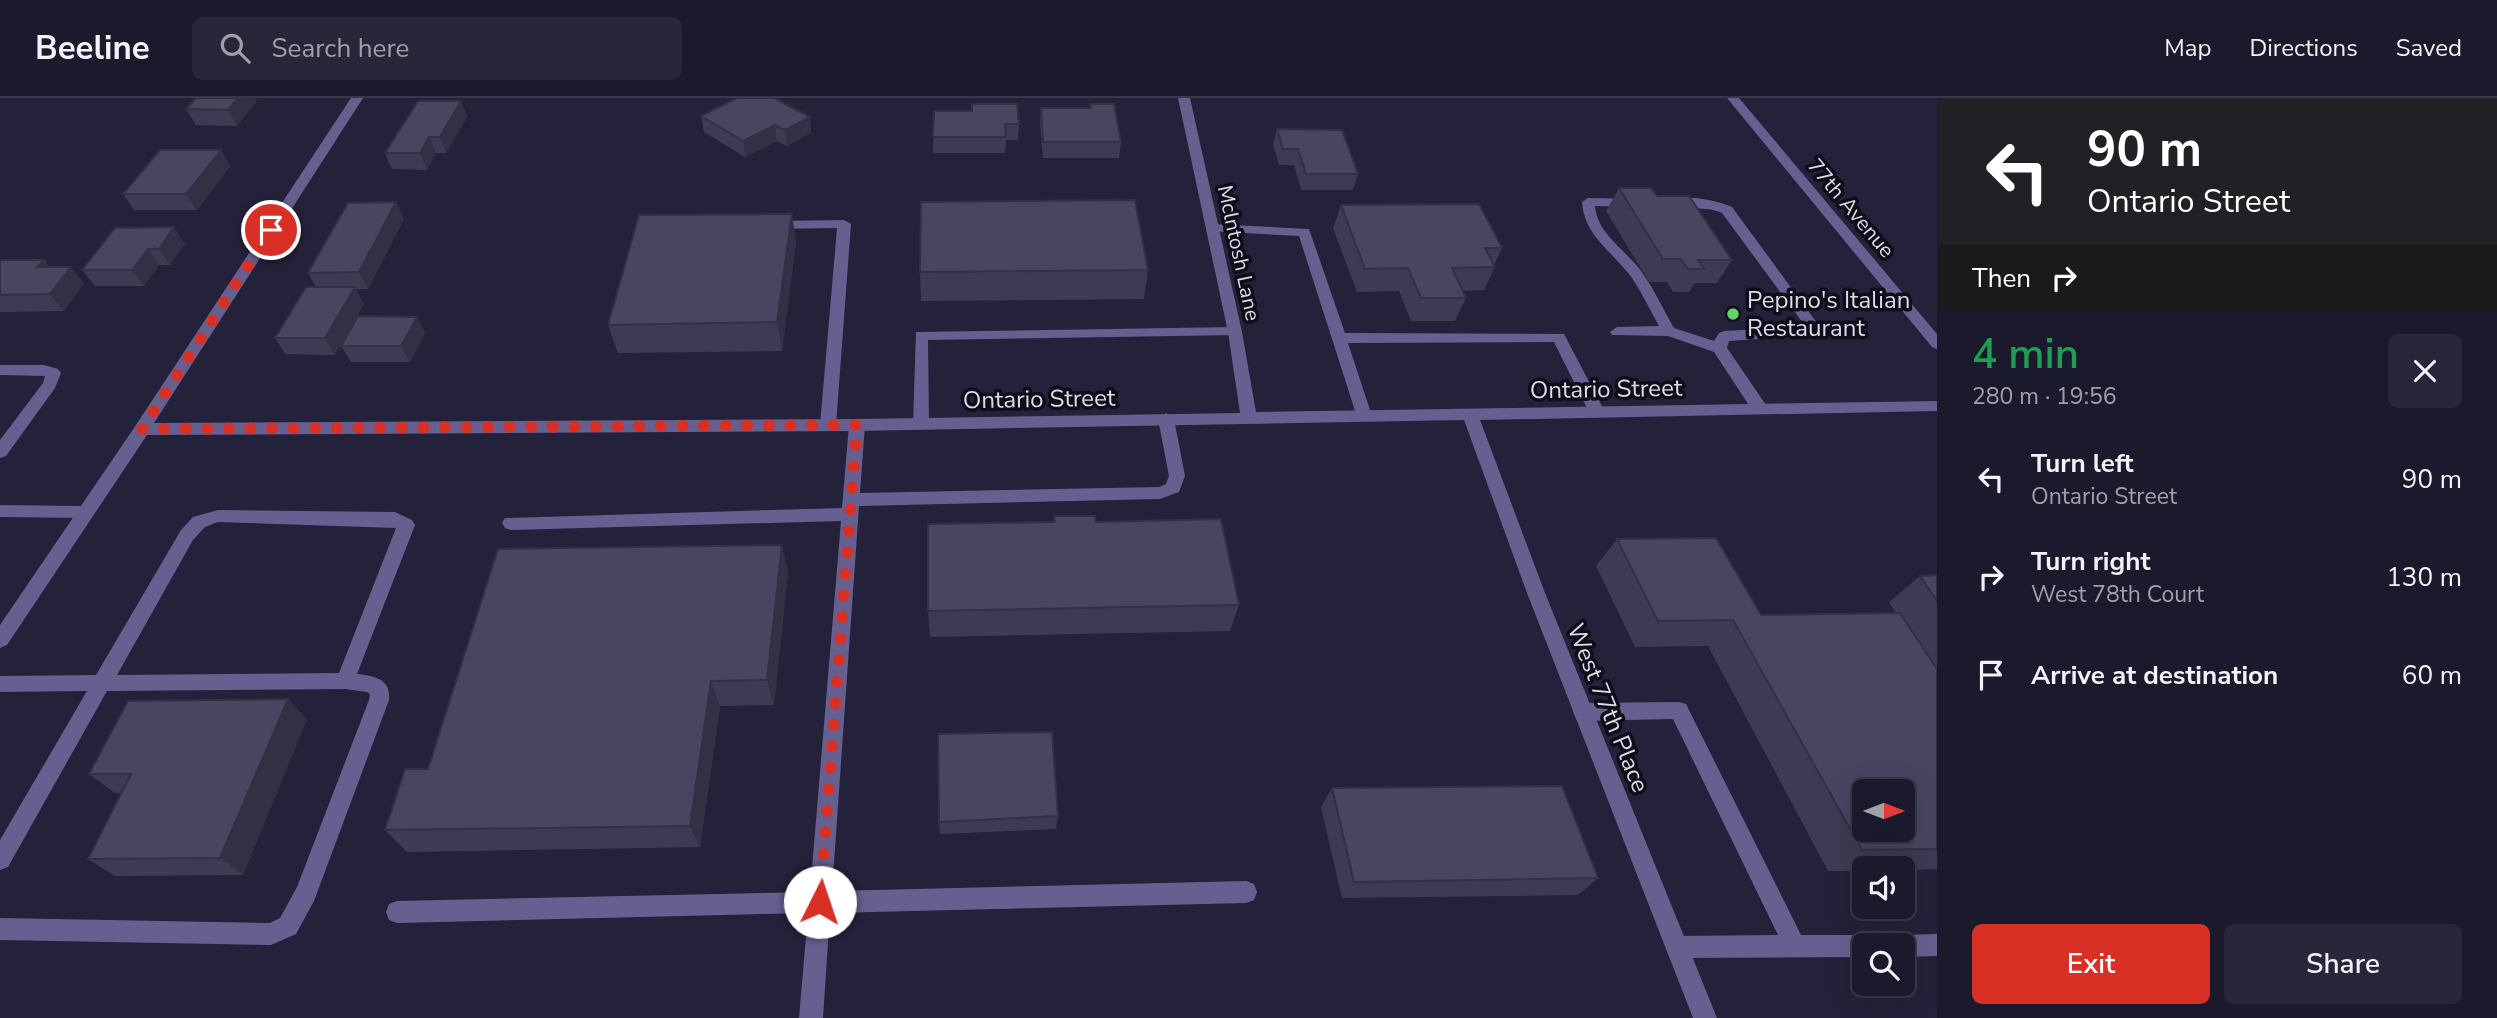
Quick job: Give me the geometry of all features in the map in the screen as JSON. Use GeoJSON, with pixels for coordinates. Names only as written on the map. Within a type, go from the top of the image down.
{"type":"FeatureCollection","features":[{"type":"Feature","properties":{"kind":"street"},"geometry":{"type":"LineString","coordinates":[[0,640],[142,429],[357,98]]}},
{"type":"Feature","properties":{"kind":"street","name":"Mclntosh Lane"},"geometry":{"type":"LineString","coordinates":[[1184,98],[1235,332],[1249,418]]}},
{"type":"Feature","properties":{"kind":"street","name":"77th Avenue"},"geometry":{"type":"LineString","coordinates":[[1733,98],[1937,344]]}},
{"type":"Feature","properties":{"kind":"street"},"geometry":{"type":"LineString","coordinates":[[1669,331],[1632,268],[1612,250],[1587,214],[1588,202],[1712,203],[1727,210],[1810,323],[1807,331],[1724,337],[1718,348]]}},
{"type":"Feature","properties":{"kind":"street"},"geometry":{"type":"LineString","coordinates":[[751,225],[844,224],[828,425]]}},
{"type":"Feature","properties":{"kind":"street"},"geometry":{"type":"LineString","coordinates":[[1213,228],[1304,232],[1364,416]]}},
{"type":"Feature","properties":{"kind":"street"},"geometry":{"type":"LineString","coordinates":[[1617,332],[1669,331],[1718,348],[1760,409]]}},
{"type":"Feature","properties":{"kind":"street"},"geometry":{"type":"LineString","coordinates":[[921,424],[921,335],[1235,332]]}},
{"type":"Feature","properties":{"kind":"street"},"geometry":{"type":"LineString","coordinates":[[1339,338],[1559,337],[1597,412]]}},
{"type":"Feature","properties":{"kind":"street"},"geometry":{"type":"LineString","coordinates":[[0,370],[44,370],[53,373],[50,384],[0,452]]}},
{"type":"Feature","properties":{"kind":"street","name":"Ontario Street"},"geometry":{"type":"LineString","coordinates":[[142,429],[857,425],[1937,406]]}},
{"type":"Feature","properties":{"kind":"street","name":"West 77th Place"},"geometry":{"type":"LineString","coordinates":[[1470,414],[1583,712],[1705,1018]]}},
{"type":"Feature","properties":{"kind":"street"},"geometry":{"type":"LineString","coordinates":[[511,523],[1160,494],[1173,488],[1177,476],[1166,419]]}},
{"type":"Feature","properties":{"kind":"street"},"geometry":{"type":"LineString","coordinates":[[811,1018],[857,425]]}},
{"type":"Feature","properties":{"kind":"street"},"geometry":{"type":"LineString","coordinates":[[0,511],[85,512]]}},
{"type":"Feature","properties":{"kind":"street"},"geometry":{"type":"LineString","coordinates":[[0,860],[187,535],[198,522],[218,516],[395,519],[406,525],[345,681]]}},
{"type":"Feature","properties":{"kind":"street"},"geometry":{"type":"LineString","coordinates":[[0,684],[345,681],[370,684],[380,690],[379,700],[306,893],[288,926],[271,934],[0,929]]}},
{"type":"Feature","properties":{"kind":"street"},"geometry":{"type":"LineString","coordinates":[[1583,712],[1679,710],[1795,947]]}},
{"type":"Feature","properties":{"kind":"street"},"geometry":{"type":"LineString","coordinates":[[397,912],[1245,892]]}},
{"type":"Feature","properties":{"kind":"street"},"geometry":{"type":"LineString","coordinates":[[1915,946],[1937,945]]}},
{"type":"Feature","properties":{"kind":"street"},"geometry":{"type":"LineString","coordinates":[[1677,947],[1852,946]]}},
{"type":"Feature","properties":{"kind":"building"},"geometry":{"type":"Polygon","coordinates":[[[196,98],[238,98],[228,110],[186,109],[196,98]]]}},
{"type":"Feature","properties":{"kind":"building"},"geometry":{"type":"Polygon","coordinates":[[[737,98],[774,98],[810,117],[785,130],[775,125],[743,141],[701,116],[737,98]]]}},
{"type":"Feature","properties":{"kind":"building"},"geometry":{"type":"Polygon","coordinates":[[[418,101],[461,101],[440,137],[429,137],[420,153],[385,153],[418,101]]]}},
{"type":"Feature","properties":{"kind":"building"},"geometry":{"type":"Polygon","coordinates":[[[972,104],[1017,104],[1019,124],[1005,124],[1006,137],[933,137],[934,111],[972,111],[972,104]]]}},
{"type":"Feature","properties":{"kind":"building"},"geometry":{"type":"Polygon","coordinates":[[[1090,104],[1114,104],[1121,142],[1043,142],[1041,108],[1091,108],[1090,104]]]}},
{"type":"Feature","properties":{"kind":"building"},"geometry":{"type":"Polygon","coordinates":[[[1277,129],[1342,130],[1358,174],[1306,174],[1298,149],[1283,149],[1277,129]]]}},
{"type":"Feature","properties":{"kind":"building"},"geometry":{"type":"Polygon","coordinates":[[[160,150],[221,150],[186,194],[123,194],[160,150]]]}},
{"type":"Feature","properties":{"kind":"building"},"geometry":{"type":"Polygon","coordinates":[[[1619,188],[1651,188],[1657,196],[1689,196],[1732,260],[1698,260],[1704,269],[1688,269],[1681,259],[1663,259],[1619,188]]]}},
{"type":"Feature","properties":{"kind":"building"},"geometry":{"type":"Polygon","coordinates":[[[1135,200],[1148,270],[920,272],[921,202],[1135,200]]]}},
{"type":"Feature","properties":{"kind":"building"},"geometry":{"type":"Polygon","coordinates":[[[396,202],[359,272],[308,273],[348,203],[396,202]]]}},
{"type":"Feature","properties":{"kind":"building"},"geometry":{"type":"Polygon","coordinates":[[[1479,204],[1502,248],[1485,248],[1495,267],[1452,268],[1466,298],[1421,298],[1408,268],[1365,269],[1341,205],[1479,204]]]}},
{"type":"Feature","properties":{"kind":"building"},"geometry":{"type":"Polygon","coordinates":[[[792,214],[777,322],[608,325],[639,215],[792,214]]]}},
{"type":"Feature","properties":{"kind":"building"},"geometry":{"type":"Polygon","coordinates":[[[174,227],[159,249],[148,249],[132,270],[82,270],[115,228],[174,227]]]}},
{"type":"Feature","properties":{"kind":"building"},"geometry":{"type":"Polygon","coordinates":[[[0,260],[44,260],[37,267],[71,267],[50,294],[0,295],[0,260]]]}},
{"type":"Feature","properties":{"kind":"building"},"geometry":{"type":"Polygon","coordinates":[[[306,287],[355,287],[325,338],[275,338],[306,287]]]}},
{"type":"Feature","properties":{"kind":"building"},"geometry":{"type":"Polygon","coordinates":[[[358,316],[417,317],[401,346],[341,346],[358,316]]]}},
{"type":"Feature","properties":{"kind":"building"},"geometry":{"type":"Polygon","coordinates":[[[1054,516],[1095,516],[1096,522],[1221,519],[1239,605],[928,611],[928,524],[1055,522],[1054,516]]]}},
{"type":"Feature","properties":{"kind":"building"},"geometry":{"type":"Polygon","coordinates":[[[1716,538],[1761,615],[1900,613],[1937,669],[1937,849],[1862,850],[1858,842],[1915,842],[1915,779],[1852,779],[1852,832],[1733,620],[1658,621],[1617,539],[1716,538]]]}},
{"type":"Feature","properties":{"kind":"building"},"geometry":{"type":"Polygon","coordinates":[[[782,545],[767,680],[711,681],[690,826],[385,830],[405,769],[428,769],[498,549],[782,545]]]}},
{"type":"Feature","properties":{"kind":"building"},"geometry":{"type":"Polygon","coordinates":[[[1937,575],[1937,601],[1920,576],[1937,575]]]}},
{"type":"Feature","properties":{"kind":"building"},"geometry":{"type":"Polygon","coordinates":[[[288,699],[220,858],[88,859],[131,774],[89,774],[128,701],[288,699]]]}},
{"type":"Feature","properties":{"kind":"building"},"geometry":{"type":"Polygon","coordinates":[[[1052,732],[1058,816],[939,822],[938,734],[1052,732]]]}},
{"type":"Feature","properties":{"kind":"building"},"geometry":{"type":"Polygon","coordinates":[[[1562,786],[1598,878],[1354,882],[1332,788],[1562,786]]]}},
{"type":"Feature","properties":{"kind":"place","name":"Pepino's Italian Restaurant"},"geometry":{"type":"Point","coordinates":[1733,314]}},
{"type":"Feature","properties":{"kind":"route"},"geometry":{"type":"LineString","coordinates":[[271,230],[142,429],[857,425],[820,902]]}}]}
